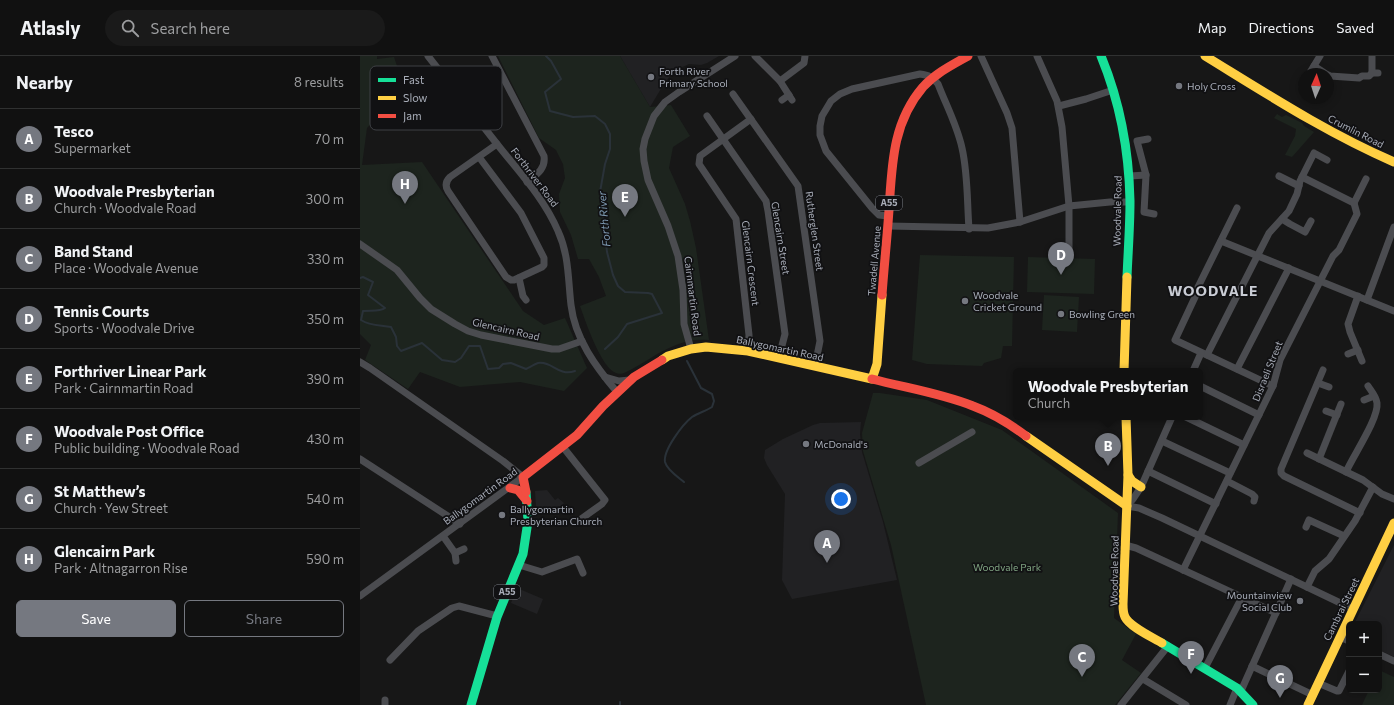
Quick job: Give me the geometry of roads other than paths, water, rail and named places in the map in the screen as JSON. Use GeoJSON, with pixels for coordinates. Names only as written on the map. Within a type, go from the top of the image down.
{"type":"FeatureCollection","features":[{"type":"Feature","properties":{"kind":"main road","name":"Twadell Avenue"},"geometry":{"type":"LineString","coordinates":[[872,379],[876,364],[893,154],[896,140],[911,104],[920,90],[933,77],[968,56]]}},
{"type":"Feature","properties":{"kind":"main road","name":"Woodvale Road"},"geometry":{"type":"LineString","coordinates":[[1101,56],[1113,90],[1125,139],[1130,176],[1124,368]]}},
{"type":"Feature","properties":{"kind":"main road","name":"Crumlin Road"},"geometry":{"type":"LineString","coordinates":[[1205,56],[1276,100],[1366,150],[1394,162]]}},
{"type":"Feature","properties":{"kind":"main road","name":"Ballygomartin Road"},"geometry":{"type":"LineString","coordinates":[[523,477],[577,435],[630,380],[668,356],[691,349],[706,347],[748,351],[779,357],[948,397],[971,405],[1014,427],[1127,506]]}},
{"type":"Feature","properties":{"kind":"main road","name":"Woodvale Road"},"geometry":{"type":"LineString","coordinates":[[1126,420],[1128,475],[1123,576],[1124,616],[1129,622],[1239,690],[1253,705]]}},
{"type":"Feature","properties":{"kind":"main road"},"geometry":{"type":"LineString","coordinates":[[1128,475],[1132,481],[1141,487]]}},
{"type":"Feature","properties":{"kind":"main road","name":"A55"},"geometry":{"type":"LineString","coordinates":[[471,705],[497,616],[519,565],[523,551],[527,532],[528,501],[523,477]]}},
{"type":"Feature","properties":{"kind":"main road"},"geometry":{"type":"LineString","coordinates":[[510,488],[518,490],[528,501]]}},
{"type":"Feature","properties":{"kind":"main road","name":"Cambrai Street"},"geometry":{"type":"LineString","coordinates":[[1308,705],[1394,523]]}},
{"type":"Feature","properties":{"kind":"street","name":"Forthriver Road"},"geometry":{"type":"LineString","coordinates":[[428,56],[436,66]]}},
{"type":"Feature","properties":{"kind":"street"},"geometry":{"type":"LineString","coordinates":[[492,56],[497,66]]}},
{"type":"Feature","properties":{"kind":"street","name":"Cairnmartin Road"},"geometry":{"type":"LineString","coordinates":[[691,349],[684,324],[682,283],[678,256],[668,226],[648,180],[643,149],[645,139],[654,116],[665,102],[734,56]]}},
{"type":"Feature","properties":{"kind":"street"},"geometry":{"type":"LineString","coordinates":[[755,56],[780,81],[791,98],[782,100]]}},
{"type":"Feature","properties":{"kind":"street"},"geometry":{"type":"LineString","coordinates":[[780,81],[804,62],[805,56]]}},
{"type":"Feature","properties":{"kind":"street"},"geometry":{"type":"LineString","coordinates":[[981,56],[1007,113],[1012,128],[1020,222]]}},
{"type":"Feature","properties":{"kind":"street"},"geometry":{"type":"LineString","coordinates":[[1037,56],[1059,106],[1067,169],[1069,256]]}},
{"type":"Feature","properties":{"kind":"street"},"geometry":{"type":"LineString","coordinates":[[1317,68],[1314,66],[1320,56]]}},
{"type":"Feature","properties":{"kind":"street"},"geometry":{"type":"LineString","coordinates":[[1334,76],[1359,78],[1375,73],[1372,56]]}},
{"type":"Feature","properties":{"kind":"street"},"geometry":{"type":"LineString","coordinates":[[969,228],[966,182],[962,148],[958,131],[938,84],[933,77],[920,74],[852,89],[840,94],[831,101],[822,116],[820,126],[820,135],[826,151],[872,208],[888,221],[969,228],[988,228],[1020,222],[1069,206],[1110,202],[1130,202]]}},
{"type":"Feature","properties":{"kind":"street"},"geometry":{"type":"LineString","coordinates":[[502,75],[545,160],[543,168],[527,182]]}},
{"type":"Feature","properties":{"kind":"street"},"geometry":{"type":"LineString","coordinates":[[1059,106],[1113,90]]}},
{"type":"Feature","properties":{"kind":"street","name":"Rutherglen Street"},"geometry":{"type":"LineString","coordinates":[[733,94],[798,186],[820,341],[815,366]]}},
{"type":"Feature","properties":{"kind":"street","name":"Glencairn Street"},"geometry":{"type":"LineString","coordinates":[[707,116],[766,201],[785,334],[779,357]]}},
{"type":"Feature","properties":{"kind":"street","name":"Glencairn Crescent"},"geometry":{"type":"LineString","coordinates":[[748,351],[749,335],[736,219],[699,164],[700,156],[751,118]]}},
{"type":"Feature","properties":{"kind":"street","name":"Forthriver Road"},"geometry":{"type":"LineString","coordinates":[[486,130],[551,214],[559,232],[567,260],[571,307],[582,341],[596,365],[617,392]]}},
{"type":"Feature","properties":{"kind":"street"},"geometry":{"type":"LineString","coordinates":[[1148,139],[1137,141],[1146,175],[1144,212],[1154,214]]}},
{"type":"Feature","properties":{"kind":"street"},"geometry":{"type":"LineString","coordinates":[[478,157],[521,213],[544,258],[544,265],[542,267],[519,278],[511,280],[506,277],[448,191],[446,182],[450,177],[478,157],[497,144]]}},
{"type":"Feature","properties":{"kind":"street"},"geometry":{"type":"LineString","coordinates":[[1195,368],[1204,354],[1271,229],[1282,219],[1294,201],[1302,177],[1314,153],[1327,160]]}},
{"type":"Feature","properties":{"kind":"street"},"geometry":{"type":"LineString","coordinates":[[1130,176],[1146,175]]}},
{"type":"Feature","properties":{"kind":"street"},"geometry":{"type":"LineString","coordinates":[[1280,176],[1299,186]]}},
{"type":"Feature","properties":{"kind":"street"},"geometry":{"type":"LineString","coordinates":[[1302,177],[1354,203],[1366,179]]}},
{"type":"Feature","properties":{"kind":"street","name":"Disraeli Street"},"geometry":{"type":"LineString","coordinates":[[1183,570],[1259,415],[1272,386],[1279,362],[1320,280],[1333,256],[1339,250],[1357,214],[1354,203]]}},
{"type":"Feature","properties":{"kind":"street"},"geometry":{"type":"LineString","coordinates":[[1237,208],[1198,287],[1196,295],[1175,340],[1272,386]]}},
{"type":"Feature","properties":{"kind":"street"},"geometry":{"type":"LineString","coordinates":[[1282,219],[1305,232],[1311,221]]}},
{"type":"Feature","properties":{"kind":"street"},"geometry":{"type":"LineString","coordinates":[[1367,300],[1394,227]]}},
{"type":"Feature","properties":{"kind":"street"},"geometry":{"type":"LineString","coordinates":[[1346,235],[1353,239]]}},
{"type":"Feature","properties":{"kind":"street"},"geometry":{"type":"LineString","coordinates":[[1221,240],[1394,311]]}},
{"type":"Feature","properties":{"kind":"street","name":"Glencairn Road"},"geometry":{"type":"LineString","coordinates":[[360,244],[397,270],[431,309],[468,331],[552,349],[569,347],[582,341]]}},
{"type":"Feature","properties":{"kind":"street"},"geometry":{"type":"LineString","coordinates":[[1237,369],[1289,268]]}},
{"type":"Feature","properties":{"kind":"street"},"geometry":{"type":"LineString","coordinates":[[519,278],[523,296],[526,300]]}},
{"type":"Feature","properties":{"kind":"street"},"geometry":{"type":"LineString","coordinates":[[1358,296],[1348,324],[1362,361]]}},
{"type":"Feature","properties":{"kind":"street"},"geometry":{"type":"LineString","coordinates":[[1348,354],[1358,350]]}},
{"type":"Feature","properties":{"kind":"street"},"geometry":{"type":"LineString","coordinates":[[360,362],[491,452],[523,477]]}},
{"type":"Feature","properties":{"kind":"street"},"geometry":{"type":"LineString","coordinates":[[1323,370],[1281,469],[1281,473],[1284,476],[1360,513]]}},
{"type":"Feature","properties":{"kind":"street"},"geometry":{"type":"LineString","coordinates":[[605,377],[619,381],[630,380]]}},
{"type":"Feature","properties":{"kind":"street"},"geometry":{"type":"LineString","coordinates":[[1318,383],[1329,387]]}},
{"type":"Feature","properties":{"kind":"street"},"geometry":{"type":"LineString","coordinates":[[1346,472],[1353,456],[1364,441],[1375,412],[1377,403],[1368,386]]}},
{"type":"Feature","properties":{"kind":"street"},"geometry":{"type":"LineString","coordinates":[[1203,387],[1259,415]]}},
{"type":"Feature","properties":{"kind":"street"},"geometry":{"type":"LineString","coordinates":[[1364,400],[1374,396]]}},
{"type":"Feature","properties":{"kind":"street"},"geometry":{"type":"LineString","coordinates":[[1318,459],[1341,404]]}},
{"type":"Feature","properties":{"kind":"street"},"geometry":{"type":"LineString","coordinates":[[1326,411],[1337,415]]}},
{"type":"Feature","properties":{"kind":"street"},"geometry":{"type":"LineString","coordinates":[[1127,506],[1141,487],[1171,420]]}},
{"type":"Feature","properties":{"kind":"street"},"geometry":{"type":"LineString","coordinates":[[1192,420],[1244,445]]}},
{"type":"Feature","properties":{"kind":"street"},"geometry":{"type":"LineString","coordinates":[[919,463],[972,432]]}},
{"type":"Feature","properties":{"kind":"street"},"geometry":{"type":"LineString","coordinates":[[1162,441],[1230,473]]}},
{"type":"Feature","properties":{"kind":"street"},"geometry":{"type":"LineString","coordinates":[[562,447],[605,500],[602,504],[581,519]]}},
{"type":"Feature","properties":{"kind":"street"},"geometry":{"type":"LineString","coordinates":[[1307,453],[1346,472],[1382,494],[1394,499]]}},
{"type":"Feature","properties":{"kind":"street"},"geometry":{"type":"LineString","coordinates":[[360,459],[460,524]]}},
{"type":"Feature","properties":{"kind":"street"},"geometry":{"type":"LineString","coordinates":[[1148,471],[1216,504]]}},
{"type":"Feature","properties":{"kind":"street","name":"Ballygomartin Road"},"geometry":{"type":"LineString","coordinates":[[360,596],[510,488],[523,477]]}},
{"type":"Feature","properties":{"kind":"street"},"geometry":{"type":"LineString","coordinates":[[1227,481],[1252,494],[1254,501]]}},
{"type":"Feature","properties":{"kind":"street"},"geometry":{"type":"LineString","coordinates":[[1307,587],[1315,571],[1329,559],[1355,521],[1372,487]]}},
{"type":"Feature","properties":{"kind":"street"},"geometry":{"type":"LineString","coordinates":[[1127,506],[1140,508],[1353,610]]}},
{"type":"Feature","properties":{"kind":"street"},"geometry":{"type":"LineString","coordinates":[[1306,527],[1309,520],[1344,536]]}},
{"type":"Feature","properties":{"kind":"street"},"geometry":{"type":"LineString","coordinates":[[443,536],[455,553],[456,561]]}},
{"type":"Feature","properties":{"kind":"street"},"geometry":{"type":"LineString","coordinates":[[1125,545],[1136,548],[1276,613]]}},
{"type":"Feature","properties":{"kind":"street"},"geometry":{"type":"LineString","coordinates":[[455,553],[464,549]]}},
{"type":"Feature","properties":{"kind":"street"},"geometry":{"type":"LineString","coordinates":[[519,565],[542,572],[577,559],[583,572]]}},
{"type":"Feature","properties":{"kind":"street"},"geometry":{"type":"LineString","coordinates":[[1230,705],[1252,666],[1291,579]]}},
{"type":"Feature","properties":{"kind":"street"},"geometry":{"type":"LineString","coordinates":[[1205,668],[1242,597]]}},
{"type":"Feature","properties":{"kind":"street"},"geometry":{"type":"LineString","coordinates":[[390,660],[418,631],[452,608],[459,606],[497,616]]}},
{"type":"Feature","properties":{"kind":"street"},"geometry":{"type":"LineString","coordinates":[[1340,637],[1346,640]]}},
{"type":"Feature","properties":{"kind":"street"},"geometry":{"type":"LineString","coordinates":[[1121,705],[1168,646]]}},
{"type":"Feature","properties":{"kind":"street"},"geometry":{"type":"LineString","coordinates":[[1382,655],[1394,661]]}},
{"type":"Feature","properties":{"kind":"street"},"geometry":{"type":"LineString","coordinates":[[1252,666],[1313,694]]}},
{"type":"Feature","properties":{"kind":"street"},"geometry":{"type":"LineString","coordinates":[[1318,683],[1339,691],[1346,677]]}},
{"type":"Feature","properties":{"kind":"street"},"geometry":{"type":"LineString","coordinates":[[1143,679],[1175,703],[1186,705]]}},
{"type":"Feature","properties":{"kind":"waterway","name":"Forth River"},"geometry":{"type":"LineString","coordinates":[[546,56],[551,61],[561,79],[545,92],[550,111],[573,117],[595,116],[605,124],[610,134],[610,149],[605,164],[600,192],[607,252],[613,275],[618,286],[625,292],[652,294],[662,313],[627,324],[618,337],[605,349]]}},
{"type":"Feature","properties":{"kind":"waterway"},"geometry":{"type":"LineString","coordinates":[[360,278],[363,277],[373,282],[368,295],[385,308],[363,311],[361,320],[372,324],[391,327],[396,337],[397,346],[401,351],[422,343],[442,360],[455,362],[461,358],[469,346],[480,346],[488,369],[499,368],[503,364],[511,363],[526,369],[538,363],[543,363],[548,364],[560,371],[575,371]]}},
{"type":"Feature","properties":{"kind":"waterway","name":"Forth River"},"geometry":{"type":"LineString","coordinates":[[684,482],[666,465],[665,457],[667,451],[674,438],[688,420],[712,407],[714,401],[712,394],[701,388],[687,361]]}},
{"type":"Feature","properties":{"kind":"place","name":"Forth River Primary School"},"geometry":{"type":"Point","coordinates":[651,77]}},
{"type":"Feature","properties":{"kind":"place","name":"Holy Cross"},"geometry":{"type":"Point","coordinates":[1179,86]}},
{"type":"Feature","properties":{"kind":"place","name":"Glencairn Park"},"geometry":{"type":"Point","coordinates":[405,204]}},
{"type":"Feature","properties":{"kind":"place","name":"Forthriver Linear Park"},"geometry":{"type":"Point","coordinates":[625,217]}},
{"type":"Feature","properties":{"kind":"place","name":"Tennis Courts"},"geometry":{"type":"Point","coordinates":[1061,275]}},
{"type":"Feature","properties":{"kind":"place","name":"Woodvale Cricket Ground"},"geometry":{"type":"Point","coordinates":[965,301]}},
{"type":"Feature","properties":{"kind":"place","name":"Bowling Green"},"geometry":{"type":"Point","coordinates":[1061,314]}},
{"type":"Feature","properties":{"kind":"place","name":"McDonald's"},"geometry":{"type":"Point","coordinates":[806,444]}},
{"type":"Feature","properties":{"kind":"place","name":"Woodvale Presbyterian"},"geometry":{"type":"Point","coordinates":[1108,466]}},
{"type":"Feature","properties":{"kind":"place","name":"Ballygomartin Presbyterian Church"},"geometry":{"type":"Point","coordinates":[502,515]}},
{"type":"Feature","properties":{"kind":"place","name":"Tesco"},"geometry":{"type":"Point","coordinates":[827,563]}},
{"type":"Feature","properties":{"kind":"place","name":"Mountainview Social Club"},"geometry":{"type":"Point","coordinates":[1300,601]}},
{"type":"Feature","properties":{"kind":"place","name":"Woodvale Post Office"},"geometry":{"type":"Point","coordinates":[1191,674]}},
{"type":"Feature","properties":{"kind":"place","name":"Band Stand"},"geometry":{"type":"Point","coordinates":[1082,677]}},
{"type":"Feature","properties":{"kind":"place","name":"St Matthew’s"},"geometry":{"type":"Point","coordinates":[1280,698]}},
{"type":"Feature","properties":{"kind":"district","name":"WOODVALE"},"geometry":{"type":"Point","coordinates":[1213,291]}},
{"type":"Feature","properties":{"kind":"park label","name":"Woodvale Park"},"geometry":{"type":"Point","coordinates":[1007,567]}}]}
